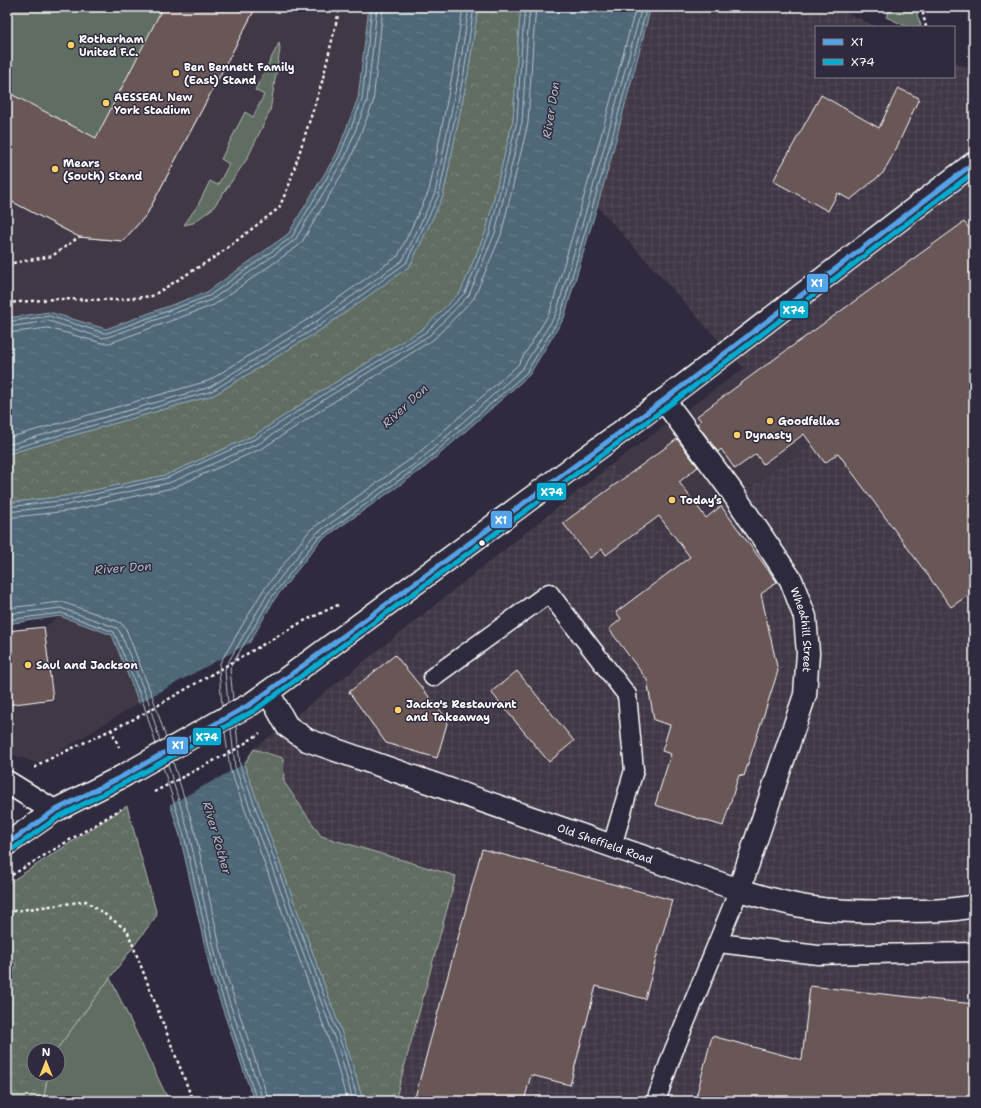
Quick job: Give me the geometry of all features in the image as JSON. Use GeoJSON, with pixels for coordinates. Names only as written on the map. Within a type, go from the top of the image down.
{"type":"FeatureCollection","features":[{"type":"Feature","properties":{"kind":"street"},"geometry":{"type":"LineString","coordinates":[[7,844],[54,811],[123,776],[260,698],[664,400],[974,163]]}},
{"type":"Feature","properties":{"kind":"street","name":"Wheathill Street"},"geometry":{"type":"LineString","coordinates":[[664,400],[730,489],[791,580],[805,618],[808,653],[805,695],[739,890]]}},
{"type":"Feature","properties":{"kind":"street","name":"Old Sheffield Road"},"geometry":{"type":"LineString","coordinates":[[260,698],[287,726],[307,740],[739,890],[801,906],[833,910],[873,912],[916,911],[974,906]]}},
{"type":"Feature","properties":{"kind":"street"},"geometry":{"type":"LineString","coordinates":[[11,785],[54,811]]}},
{"type":"Feature","properties":{"kind":"lane"},"geometry":{"type":"LineString","coordinates":[[434,677],[549,593],[627,695],[634,770],[612,846]]}},
{"type":"Feature","properties":{"kind":"lane"},"geometry":{"type":"LineString","coordinates":[[656,1101],[672,1055],[739,890]]}},
{"type":"Feature","properties":{"kind":"lane"},"geometry":{"type":"LineString","coordinates":[[718,943],[818,955],[974,952]]}},
{"type":"Feature","properties":{"kind":"path"},"geometry":{"type":"LineString","coordinates":[[7,303],[54,299],[117,300],[152,296],[218,255],[280,208],[289,185],[322,82],[340,7]]}},
{"type":"Feature","properties":{"kind":"path"},"geometry":{"type":"LineString","coordinates":[[926,7],[922,14],[926,26]]}},
{"type":"Feature","properties":{"kind":"path"},"geometry":{"type":"LineString","coordinates":[[7,264],[52,256],[79,237]]}},
{"type":"Feature","properties":{"kind":"path"},"geometry":{"type":"LineString","coordinates":[[11,785],[39,764],[136,718],[260,646]]}},
{"type":"Feature","properties":{"kind":"path"},"geometry":{"type":"LineString","coordinates":[[148,795],[238,748]]}},
{"type":"Feature","properties":{"kind":"path"},"geometry":{"type":"LineString","coordinates":[[7,878],[127,806]]}},
{"type":"Feature","properties":{"kind":"path"},"geometry":{"type":"LineString","coordinates":[[7,912],[86,900],[127,930],[193,1101]]}},
{"type":"Feature","properties":{"kind":"shaded area"},"geometry":{"type":"Polygon","coordinates":[[[7,7],[369,7],[358,98],[337,153],[289,234],[207,292],[106,329],[49,312],[7,318],[7,7]]]}},
{"type":"Feature","properties":{"kind":"shaded area"},"geometry":{"type":"Polygon","coordinates":[[[651,7],[833,7],[876,26],[815,26],[815,78],[955,78],[955,62],[974,73],[974,1101],[395,1101],[456,876],[320,836],[284,782],[283,758],[254,749],[612,464],[670,545],[811,444],[779,400],[772,405],[751,376],[597,206],[651,7]]]}},
{"type":"Feature","properties":{"kind":"shaded area"},"geometry":{"type":"Polygon","coordinates":[[[744,368],[778,400],[811,444],[670,545],[612,464],[744,368]]]}},
{"type":"Feature","properties":{"kind":"shaded area"},"geometry":{"type":"Polygon","coordinates":[[[60,616],[112,635],[139,703],[39,764],[7,753],[7,631],[44,627],[60,616]]]}},
{"type":"Feature","properties":{"kind":"green space","name":"AESSEAL New York Stadium"},"geometry":{"type":"Polygon","coordinates":[[[7,7],[256,7],[147,214],[123,241],[79,237],[7,199],[7,7]]]}},
{"type":"Feature","properties":{"kind":"green space"},"geometry":{"type":"Polygon","coordinates":[[[478,7],[521,7],[513,120],[486,231],[461,291],[423,329],[326,388],[255,435],[166,475],[66,496],[7,503],[7,452],[11,453],[214,395],[322,329],[410,266],[443,196],[468,74],[478,7]]]}},
{"type":"Feature","properties":{"kind":"green space"},"geometry":{"type":"Polygon","coordinates":[[[891,7],[921,7],[917,15],[920,26],[906,26],[886,17],[891,7]]]}},
{"type":"Feature","properties":{"kind":"green space"},"geometry":{"type":"Polygon","coordinates":[[[279,43],[280,49],[270,111],[247,159],[213,208],[193,223],[184,225],[198,205],[210,181],[218,185],[229,164],[221,159],[245,112],[253,117],[264,95],[255,90],[279,43]]]}},
{"type":"Feature","properties":{"kind":"green space"},"geometry":{"type":"Polygon","coordinates":[[[254,749],[283,758],[284,782],[321,836],[456,876],[395,1101],[363,1101],[348,1050],[244,764],[254,749]]]}},
{"type":"Feature","properties":{"kind":"green space"},"geometry":{"type":"Polygon","coordinates":[[[127,806],[157,915],[62,1042],[26,1042],[26,1082],[47,1082],[43,1101],[7,1101],[7,991],[16,964],[7,958],[7,884],[127,806]]]}},
{"type":"Feature","properties":{"kind":"green space"},"geometry":{"type":"Polygon","coordinates":[[[110,978],[169,1101],[43,1101],[47,1082],[66,1082],[66,1042],[62,1042],[110,978]]]}},
{"type":"Feature","properties":{"kind":"water"},"geometry":{"type":"Polygon","coordinates":[[[369,7],[478,7],[468,74],[443,196],[410,266],[322,329],[214,395],[11,453],[7,452],[7,318],[49,312],[106,329],[207,292],[288,234],[337,153],[358,98],[369,7]]]}},
{"type":"Feature","properties":{"kind":"water"},"geometry":{"type":"Polygon","coordinates":[[[521,7],[651,7],[607,173],[564,318],[529,375],[424,468],[320,541],[274,600],[234,670],[244,764],[348,1050],[363,1101],[254,1101],[212,978],[180,836],[139,703],[112,635],[60,616],[7,624],[7,503],[66,496],[166,475],[255,435],[326,388],[423,329],[461,291],[486,231],[513,120],[521,7]]]}},
{"type":"Feature","properties":{"kind":"pier"},"geometry":{"type":"Polygon","coordinates":[[[253,641],[236,670],[245,755],[244,764],[169,805],[140,712],[139,703],[253,641]]]}},
{"type":"Feature","properties":{"kind":"building","name":"AESSEAL New York Stadium"},"geometry":{"type":"Polygon","coordinates":[[[163,7],[256,7],[147,214],[123,241],[79,237],[7,199],[7,92],[96,138],[163,7]]]}},
{"type":"Feature","properties":{"kind":"building"},"geometry":{"type":"Polygon","coordinates":[[[898,88],[919,98],[896,149],[883,173],[850,200],[838,193],[828,211],[773,181],[821,95],[879,128],[898,88]]]}},
{"type":"Feature","properties":{"kind":"building"},"geometry":{"type":"Polygon","coordinates":[[[964,222],[974,235],[974,591],[951,607],[838,453],[825,463],[804,434],[763,464],[756,454],[735,469],[721,449],[718,452],[697,424],[701,421],[697,416],[964,222]]]}},
{"type":"Feature","properties":{"kind":"building"},"geometry":{"type":"Polygon","coordinates":[[[677,439],[698,467],[679,482],[706,518],[721,506],[777,582],[761,594],[778,671],[744,776],[739,775],[723,826],[655,805],[671,754],[662,751],[670,725],[654,720],[647,680],[609,629],[621,619],[616,612],[690,557],[659,516],[606,555],[602,549],[590,558],[563,523],[677,439]]]}},
{"type":"Feature","properties":{"kind":"building","name":"Saul and Jackson"},"geometry":{"type":"Polygon","coordinates":[[[44,627],[53,699],[7,705],[7,631],[44,627]]]}},
{"type":"Feature","properties":{"kind":"building","name":"Jacko's Restaurant and Takeaway"},"geometry":{"type":"Polygon","coordinates":[[[395,655],[448,720],[437,758],[386,743],[349,692],[395,655]]]}},
{"type":"Feature","properties":{"kind":"building"},"geometry":{"type":"Polygon","coordinates":[[[517,671],[574,741],[549,762],[491,692],[517,671]]]}},
{"type":"Feature","properties":{"kind":"building"},"geometry":{"type":"Polygon","coordinates":[[[482,849],[672,900],[645,999],[596,986],[570,1085],[531,1075],[524,1101],[414,1101],[482,849]]]}},
{"type":"Feature","properties":{"kind":"building"},"geometry":{"type":"Polygon","coordinates":[[[810,986],[974,1004],[974,1101],[695,1101],[712,1036],[802,1060],[810,986]]]}},
{"type":"Feature","properties":{"kind":"transit line","name":"X1"},"geometry":{"type":"LineString","coordinates":[[7,844],[54,811],[123,776],[251,704],[664,400],[974,163]]}},
{"type":"Feature","properties":{"kind":"transit line","name":"X74"},"geometry":{"type":"LineString","coordinates":[[11,850],[58,817],[126,782],[255,710],[668,406],[974,172]]}},
{"type":"Feature","properties":{"kind":"place","name":"Rotherham United F.C."},"geometry":{"type":"Point","coordinates":[71,45]}},
{"type":"Feature","properties":{"kind":"place","name":"Ben Bennett Family (East) Stand"},"geometry":{"type":"Point","coordinates":[176,73]}},
{"type":"Feature","properties":{"kind":"place","name":"AESSEAL New York Stadium"},"geometry":{"type":"Point","coordinates":[106,103]}},
{"type":"Feature","properties":{"kind":"place","name":"Mears (South) Stand"},"geometry":{"type":"Point","coordinates":[55,169]}},
{"type":"Feature","properties":{"kind":"place","name":"Goodfellas"},"geometry":{"type":"Point","coordinates":[770,421]}},
{"type":"Feature","properties":{"kind":"place","name":"Dynasty"},"geometry":{"type":"Point","coordinates":[737,435]}},
{"type":"Feature","properties":{"kind":"place","name":"Today’s"},"geometry":{"type":"Point","coordinates":[672,500]}},
{"type":"Feature","properties":{"kind":"place","name":"Saul and Jackson"},"geometry":{"type":"Point","coordinates":[28,665]}},
{"type":"Feature","properties":{"kind":"place","name":"Jacko's Restaurant and Takeaway"},"geometry":{"type":"Point","coordinates":[398,710]}},
{"type":"Feature","properties":{"kind":"water label","name":"River Don"},"geometry":{"type":"Point","coordinates":[551,110]}},
{"type":"Feature","properties":{"kind":"water label","name":"River Don"},"geometry":{"type":"Point","coordinates":[405,406]}},
{"type":"Feature","properties":{"kind":"water label","name":"River Don"},"geometry":{"type":"Point","coordinates":[123,568]}},
{"type":"Feature","properties":{"kind":"water label","name":"River Rother"},"geometry":{"type":"Point","coordinates":[217,838]}}]}
